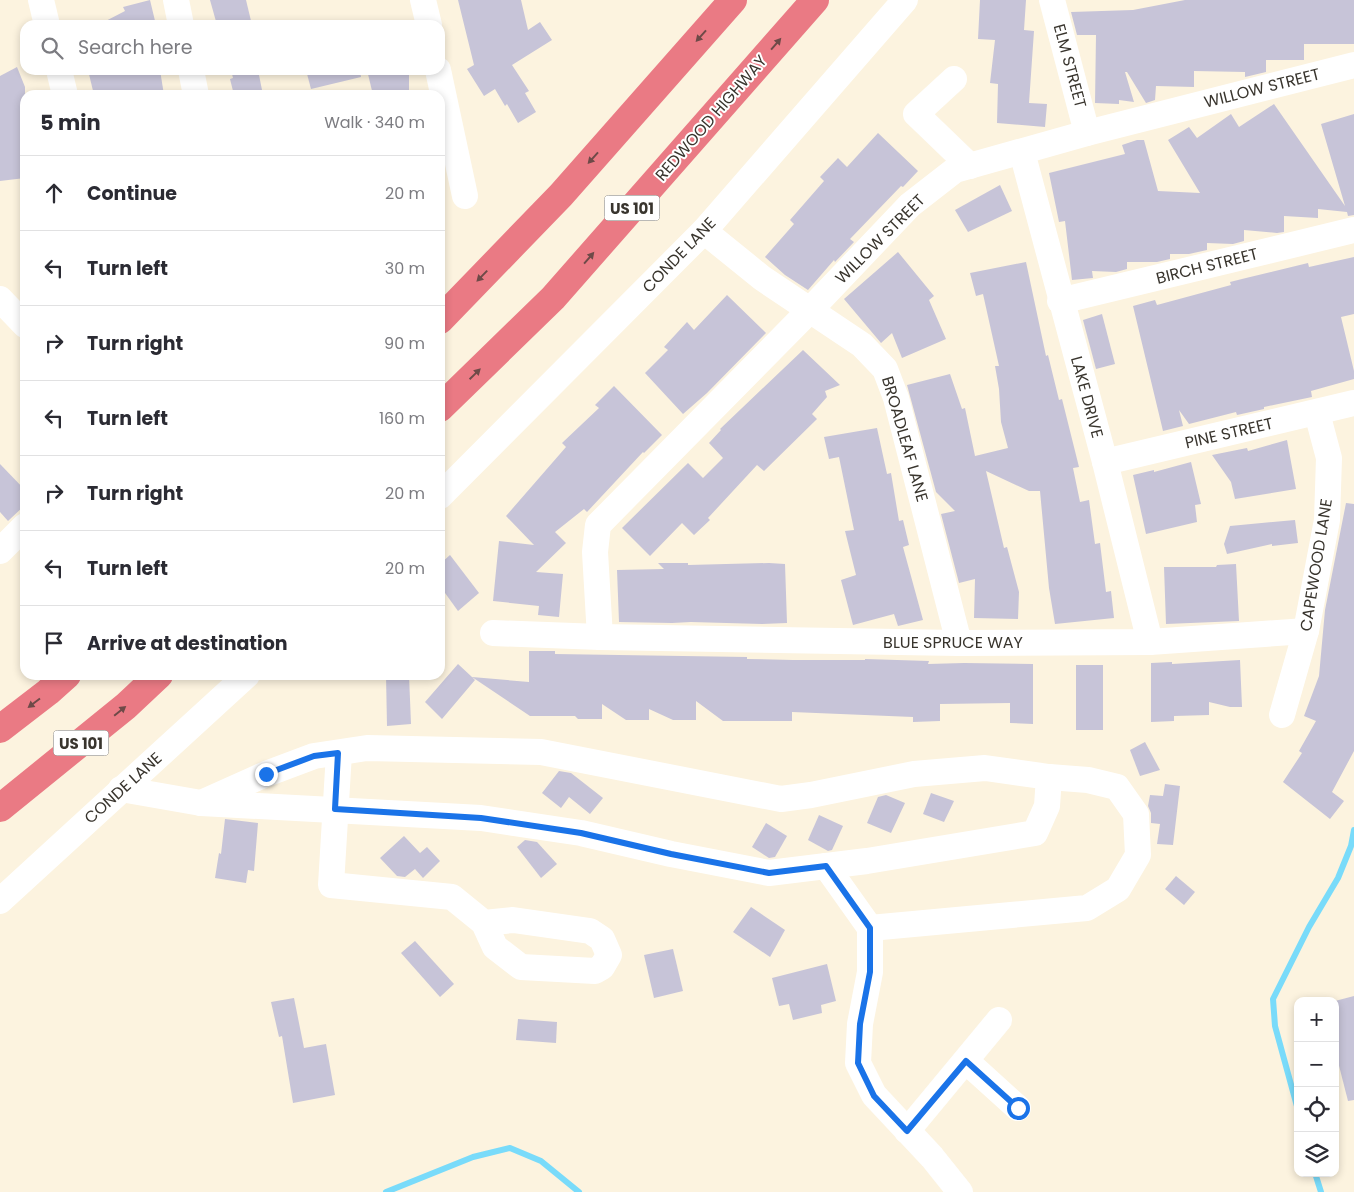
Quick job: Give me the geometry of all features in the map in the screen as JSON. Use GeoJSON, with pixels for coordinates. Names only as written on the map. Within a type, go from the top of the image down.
{"type":"FeatureCollection","features":[{"type":"Feature","properties":{"kind":"highway"},"geometry":{"type":"LineString","coordinates":[[445,315],[561,195],[733,0]]}},
{"type":"Feature","properties":{"kind":"highway","name":"REDWOOD HIGHWAY"},"geometry":{"type":"LineString","coordinates":[[445,403],[553,298],[815,0]]}},
{"type":"Feature","properties":{"kind":"highway"},"geometry":{"type":"LineString","coordinates":[[0,729],[61,680]]}},
{"type":"Feature","properties":{"kind":"highway","name":"US 101"},"geometry":{"type":"LineString","coordinates":[[0,808],[126,706],[154,680]]}},
{"type":"Feature","properties":{"kind":"highway"},"geometry":{"type":"LineString","coordinates":[[0,813],[41,776]]}},
{"type":"Feature","properties":{"kind":"street"},"geometry":{"type":"LineString","coordinates":[[40,0],[46,20]]}},
{"type":"Feature","properties":{"kind":"street"},"geometry":{"type":"LineString","coordinates":[[176,0],[180,20]]}},
{"type":"Feature","properties":{"kind":"street"},"geometry":{"type":"LineString","coordinates":[[423,0],[427,20]]}},
{"type":"Feature","properties":{"kind":"street","name":"CONDE LANE"},"geometry":{"type":"LineString","coordinates":[[445,491],[704,231],[905,0]]}},
{"type":"Feature","properties":{"kind":"street","name":"ELM STREET"},"geometry":{"type":"LineString","coordinates":[[1052,0],[1087,133]]}},
{"type":"Feature","properties":{"kind":"street","name":"WILLOW STREET"},"geometry":{"type":"LineString","coordinates":[[600,637],[595,552],[598,525],[810,310],[910,205],[955,170],[1087,133],[1354,64]]}},
{"type":"Feature","properties":{"kind":"street"},"geometry":{"type":"LineString","coordinates":[[60,75],[64,90]]}},
{"type":"Feature","properties":{"kind":"street"},"geometry":{"type":"LineString","coordinates":[[192,75],[195,90]]}},
{"type":"Feature","properties":{"kind":"street"},"geometry":{"type":"LineString","coordinates":[[439,75],[442,90]]}},
{"type":"Feature","properties":{"kind":"street"},"geometry":{"type":"LineString","coordinates":[[954,79],[916,114],[970,166]]}},
{"type":"Feature","properties":{"kind":"street"},"geometry":{"type":"LineString","coordinates":[[445,103],[465,196]]}},
{"type":"Feature","properties":{"kind":"street","name":"LAKE DRIVE"},"geometry":{"type":"LineString","coordinates":[[1022,152],[1060,301],[1105,462],[1150,642]]}},
{"type":"Feature","properties":{"kind":"street","name":"BIRCH STREET"},"geometry":{"type":"LineString","coordinates":[[1060,301],[1354,230]]}},
{"type":"Feature","properties":{"kind":"street","name":"BROADLEAF LANE"},"geometry":{"type":"LineString","coordinates":[[704,231],[762,278],[862,344],[884,369],[896,398],[959,643]]}},
{"type":"Feature","properties":{"kind":"street"},"geometry":{"type":"LineString","coordinates":[[0,299],[20,320]]}},
{"type":"Feature","properties":{"kind":"street","name":"PINE STREET"},"geometry":{"type":"LineString","coordinates":[[1105,462],[1354,404]]}},
{"type":"Feature","properties":{"kind":"street","name":"CAPEWOOD LANE"},"geometry":{"type":"LineString","coordinates":[[1282,715],[1306,631],[1327,520],[1330,458],[1317,413]]}},
{"type":"Feature","properties":{"kind":"street"},"geometry":{"type":"LineString","coordinates":[[0,551],[20,531]]}},
{"type":"Feature","properties":{"kind":"street","name":"BLUE SPRUCE WAY"},"geometry":{"type":"LineString","coordinates":[[600,637],[959,643],[1150,642],[1306,631]]}},
{"type":"Feature","properties":{"kind":"street"},"geometry":{"type":"LineString","coordinates":[[493,633],[600,637]]}},
{"type":"Feature","properties":{"kind":"street","name":"CONDE LANE"},"geometry":{"type":"LineString","coordinates":[[0,901],[241,680]]}},
{"type":"Feature","properties":{"kind":"street"},"geometry":{"type":"LineString","coordinates":[[201,804],[266,774],[314,756],[367,748],[541,752],[781,799],[811,795],[914,774],[985,768],[1049,777],[1088,780],[1117,787],[1136,814],[1138,855],[1118,889],[1087,908],[870,928]]}},
{"type":"Feature","properties":{"kind":"street"},"geometry":{"type":"LineString","coordinates":[[338,753],[331,885],[452,897],[484,923]]}},
{"type":"Feature","properties":{"kind":"street"},"geometry":{"type":"LineString","coordinates":[[121,789],[201,804],[335,809],[481,818],[581,833],[671,854],[769,873],[867,861],[1035,833],[1047,806],[1049,777]]}},
{"type":"Feature","properties":{"kind":"street"},"geometry":{"type":"LineString","coordinates":[[826,866],[870,928],[870,972],[860,1024],[858,1063],[874,1096],[932,1157],[960,1192]]}},
{"type":"Feature","properties":{"kind":"street"},"geometry":{"type":"LineString","coordinates":[[907,1131],[999,1020]]}},
{"type":"Feature","properties":{"kind":"street"},"geometry":{"type":"LineString","coordinates":[[966,1061],[1018,1108]]}},
{"type":"Feature","properties":{"kind":"building"},"geometry":{"type":"Polygon","coordinates":[[[150,0],[155,20],[108,20],[125,11],[123,7],[150,0]]]}},
{"type":"Feature","properties":{"kind":"building"},"geometry":{"type":"Polygon","coordinates":[[[210,0],[246,0],[251,20],[216,20],[210,0]]]}},
{"type":"Feature","properties":{"kind":"building"},"geometry":{"type":"Polygon","coordinates":[[[458,0],[521,0],[528,30],[540,22],[552,40],[512,65],[529,91],[525,93],[536,112],[518,123],[507,104],[505,106],[495,89],[484,96],[467,69],[474,65],[458,0]]]}},
{"type":"Feature","properties":{"kind":"building"},"geometry":{"type":"Polygon","coordinates":[[[980,0],[1026,0],[1024,30],[1034,31],[1029,103],[1047,104],[1045,127],[997,123],[998,84],[990,83],[995,40],[978,39],[980,0]]]}},
{"type":"Feature","properties":{"kind":"building"},"geometry":{"type":"Polygon","coordinates":[[[1185,0],[1354,0],[1354,44],[1304,44],[1304,60],[1266,60],[1266,72],[1245,77],[1245,72],[1194,71],[1194,87],[1156,86],[1155,100],[1146,103],[1127,72],[1125,72],[1134,102],[1119,100],[1119,104],[1095,103],[1096,35],[1077,35],[1071,12],[1133,10],[1185,0]]]}},
{"type":"Feature","properties":{"kind":"building"},"geometry":{"type":"Polygon","coordinates":[[[17,67],[25,90],[20,90],[20,179],[0,181],[0,76],[17,67]]]}},
{"type":"Feature","properties":{"kind":"building"},"geometry":{"type":"Polygon","coordinates":[[[89,75],[161,75],[163,90],[93,90],[89,75]]]}},
{"type":"Feature","properties":{"kind":"building"},"geometry":{"type":"Polygon","coordinates":[[[232,75],[259,75],[262,90],[233,90],[230,79],[233,78],[232,75]]]}},
{"type":"Feature","properties":{"kind":"building"},"geometry":{"type":"Polygon","coordinates":[[[307,75],[361,75],[361,77],[311,89],[307,75]]]}},
{"type":"Feature","properties":{"kind":"building"},"geometry":{"type":"Polygon","coordinates":[[[368,75],[409,75],[409,90],[372,90],[368,75]]]}},
{"type":"Feature","properties":{"kind":"building"},"geometry":{"type":"Polygon","coordinates":[[[1274,104],[1345,206],[1321,124],[1354,114],[1354,215],[1348,216],[1347,212],[1318,209],[1318,218],[1284,216],[1284,232],[1244,230],[1244,241],[1233,244],[1207,243],[1207,250],[1189,254],[1170,254],[1170,259],[1157,262],[1127,262],[1127,269],[1116,272],[1092,271],[1093,278],[1072,280],[1065,221],[1059,222],[1049,173],[1125,154],[1122,145],[1137,140],[1144,140],[1158,191],[1200,193],[1168,140],[1189,127],[1197,138],[1231,114],[1239,127],[1274,104]]]}},
{"type":"Feature","properties":{"kind":"building"},"geometry":{"type":"Polygon","coordinates":[[[878,133],[918,171],[850,239],[854,242],[835,262],[834,260],[808,290],[785,275],[765,257],[794,224],[790,220],[824,181],[820,177],[838,158],[847,167],[878,133]]]}},
{"type":"Feature","properties":{"kind":"building"},"geometry":{"type":"Polygon","coordinates":[[[1000,185],[1012,211],[968,232],[955,210],[1000,185]]]}},
{"type":"Feature","properties":{"kind":"building"},"geometry":{"type":"Polygon","coordinates":[[[898,252],[934,296],[929,300],[946,339],[902,358],[892,333],[881,343],[844,299],[898,252]]]}},
{"type":"Feature","properties":{"kind":"building"},"geometry":{"type":"Polygon","coordinates":[[[1354,257],[1354,314],[1341,317],[1354,371],[1354,379],[1311,391],[1312,397],[1237,415],[1236,412],[1189,424],[1179,410],[1183,426],[1163,431],[1133,306],[1155,300],[1157,305],[1231,285],[1230,282],[1246,278],[1308,263],[1309,267],[1354,257]]]}},
{"type":"Feature","properties":{"kind":"building"},"geometry":{"type":"Polygon","coordinates":[[[1026,262],[1046,356],[1048,355],[1059,400],[1062,399],[1079,467],[1073,468],[1080,502],[1089,500],[1095,544],[1100,543],[1106,592],[1111,591],[1114,618],[1055,624],[1049,588],[1040,491],[1029,491],[986,471],[1004,548],[1007,547],[1019,592],[1018,619],[974,618],[975,579],[959,583],[941,514],[955,511],[936,492],[907,385],[950,374],[962,409],[965,408],[975,456],[1008,448],[1001,422],[999,389],[995,366],[999,366],[983,294],[976,296],[970,273],[1026,262]]]}},
{"type":"Feature","properties":{"kind":"building"},"geometry":{"type":"Polygon","coordinates":[[[727,295],[766,333],[707,393],[683,414],[645,373],[668,350],[664,347],[687,322],[694,330],[727,295]]]}},
{"type":"Feature","properties":{"kind":"building"},"geometry":{"type":"Polygon","coordinates":[[[1102,314],[1115,364],[1096,369],[1083,320],[1102,314]]]}},
{"type":"Feature","properties":{"kind":"building"},"geometry":{"type":"Polygon","coordinates":[[[803,350],[840,385],[825,391],[827,397],[812,414],[817,419],[764,471],[757,465],[708,518],[710,520],[694,535],[682,523],[650,556],[622,528],[688,463],[703,478],[723,458],[709,443],[720,429],[803,350]]]}},
{"type":"Feature","properties":{"kind":"building"},"geometry":{"type":"Polygon","coordinates":[[[614,386],[662,435],[643,452],[587,512],[584,509],[555,532],[566,543],[536,572],[563,574],[559,617],[538,615],[539,606],[493,601],[499,541],[534,545],[506,516],[566,447],[562,443],[599,408],[595,405],[614,386]]]}},
{"type":"Feature","properties":{"kind":"building"},"geometry":{"type":"Polygon","coordinates":[[[877,428],[887,474],[891,473],[899,521],[903,520],[909,545],[903,547],[923,620],[898,626],[894,614],[853,625],[841,580],[856,575],[845,531],[854,530],[839,457],[829,459],[824,437],[877,428]]]}},
{"type":"Feature","properties":{"kind":"building"},"geometry":{"type":"Polygon","coordinates":[[[1287,440],[1296,489],[1235,499],[1231,482],[1212,455],[1247,448],[1248,451],[1287,440]]]}},
{"type":"Feature","properties":{"kind":"building"},"geometry":{"type":"Polygon","coordinates":[[[1191,462],[1201,504],[1195,505],[1197,522],[1146,534],[1133,475],[1154,470],[1154,472],[1191,462]]]}},
{"type":"Feature","properties":{"kind":"building"},"geometry":{"type":"Polygon","coordinates":[[[0,464],[20,485],[20,510],[8,521],[0,512],[0,464]]]}},
{"type":"Feature","properties":{"kind":"building"},"geometry":{"type":"Polygon","coordinates":[[[1346,503],[1354,504],[1354,751],[1332,792],[1344,801],[1330,819],[1283,782],[1302,753],[1299,751],[1316,721],[1304,716],[1319,676],[1325,610],[1346,503]]]}},
{"type":"Feature","properties":{"kind":"building"},"geometry":{"type":"Polygon","coordinates":[[[1295,520],[1298,543],[1272,546],[1272,544],[1227,554],[1224,544],[1230,526],[1295,520]]]}},
{"type":"Feature","properties":{"kind":"building"},"geometry":{"type":"Polygon","coordinates":[[[450,555],[479,593],[458,611],[445,593],[445,560],[450,555]]]}},
{"type":"Feature","properties":{"kind":"building"},"geometry":{"type":"Polygon","coordinates":[[[658,563],[688,563],[688,565],[785,564],[787,623],[619,622],[617,570],[664,569],[658,563]]]}},
{"type":"Feature","properties":{"kind":"building"},"geometry":{"type":"Polygon","coordinates":[[[1236,564],[1239,621],[1166,624],[1164,567],[1216,567],[1217,565],[1236,564]]]}},
{"type":"Feature","properties":{"kind":"building"},"geometry":{"type":"Polygon","coordinates":[[[529,651],[555,651],[555,654],[747,657],[747,659],[929,661],[928,664],[1033,664],[1033,724],[1010,723],[1010,703],[940,704],[940,721],[913,722],[913,717],[792,712],[792,721],[723,721],[696,701],[696,720],[673,720],[649,709],[649,720],[626,720],[602,704],[602,719],[578,719],[575,716],[530,716],[472,677],[529,682],[529,651]]]}},
{"type":"Feature","properties":{"kind":"building"},"geometry":{"type":"Polygon","coordinates":[[[1240,660],[1242,707],[1230,707],[1209,702],[1209,715],[1174,716],[1174,721],[1151,722],[1151,663],[1172,662],[1172,664],[1240,660]]]}},
{"type":"Feature","properties":{"kind":"building"},"geometry":{"type":"Polygon","coordinates":[[[458,664],[475,680],[442,719],[425,702],[458,664]]]}},
{"type":"Feature","properties":{"kind":"building"},"geometry":{"type":"Polygon","coordinates":[[[1076,665],[1103,665],[1103,730],[1076,730],[1076,665]]]}},
{"type":"Feature","properties":{"kind":"building"},"geometry":{"type":"Polygon","coordinates":[[[386,680],[409,680],[411,724],[387,726],[386,680]]]}},
{"type":"Feature","properties":{"kind":"building"},"geometry":{"type":"Polygon","coordinates":[[[1145,742],[1160,770],[1140,776],[1130,750],[1145,742]]]}},
{"type":"Feature","properties":{"kind":"building"},"geometry":{"type":"Polygon","coordinates":[[[559,771],[571,773],[603,798],[590,814],[569,797],[561,808],[542,793],[559,771]]]}},
{"type":"Feature","properties":{"kind":"building"},"geometry":{"type":"Polygon","coordinates":[[[1165,784],[1180,786],[1173,845],[1157,844],[1160,824],[1151,823],[1151,813],[1148,806],[1150,795],[1163,796],[1165,784]]]}},
{"type":"Feature","properties":{"kind":"building"},"geometry":{"type":"Polygon","coordinates":[[[931,793],[954,801],[944,822],[923,814],[931,793]]]}},
{"type":"Feature","properties":{"kind":"building"},"geometry":{"type":"Polygon","coordinates":[[[886,795],[905,803],[891,833],[867,823],[878,797],[886,795]]]}},
{"type":"Feature","properties":{"kind":"building"},"geometry":{"type":"Polygon","coordinates":[[[819,815],[843,826],[832,850],[828,851],[808,840],[819,815]]]}},
{"type":"Feature","properties":{"kind":"building"},"geometry":{"type":"Polygon","coordinates":[[[225,819],[258,823],[254,871],[248,870],[246,883],[215,878],[219,853],[221,854],[225,819]]]}},
{"type":"Feature","properties":{"kind":"building"},"geometry":{"type":"Polygon","coordinates":[[[766,823],[787,836],[775,857],[769,858],[752,847],[766,823]]]}},
{"type":"Feature","properties":{"kind":"building"},"geometry":{"type":"Polygon","coordinates":[[[404,836],[420,853],[427,847],[440,861],[423,878],[415,869],[405,877],[397,876],[380,858],[404,836]]]}},
{"type":"Feature","properties":{"kind":"building"},"geometry":{"type":"Polygon","coordinates":[[[525,840],[537,842],[557,864],[541,878],[517,847],[525,840]]]}},
{"type":"Feature","properties":{"kind":"building"},"geometry":{"type":"Polygon","coordinates":[[[1176,876],[1195,892],[1184,905],[1165,889],[1176,876]]]}},
{"type":"Feature","properties":{"kind":"building"},"geometry":{"type":"Polygon","coordinates":[[[751,907],[785,930],[770,957],[733,932],[751,907]]]}},
{"type":"Feature","properties":{"kind":"building"},"geometry":{"type":"Polygon","coordinates":[[[415,941],[454,984],[440,997],[401,953],[415,941]]]}},
{"type":"Feature","properties":{"kind":"building"},"geometry":{"type":"Polygon","coordinates":[[[673,949],[683,991],[654,998],[644,955],[673,949]]]}},
{"type":"Feature","properties":{"kind":"building"},"geometry":{"type":"Polygon","coordinates":[[[827,964],[836,1001],[821,1005],[822,1013],[793,1020],[789,1004],[779,1006],[772,978],[827,964]]]}},
{"type":"Feature","properties":{"kind":"building"},"geometry":{"type":"Polygon","coordinates":[[[1354,996],[1354,1100],[1348,1101],[1339,1066],[1339,1000],[1354,996]]]}},
{"type":"Feature","properties":{"kind":"building"},"geometry":{"type":"Polygon","coordinates":[[[294,998],[304,1048],[326,1044],[335,1095],[293,1103],[282,1036],[279,1037],[271,1002],[294,998]]]}},
{"type":"Feature","properties":{"kind":"building"},"geometry":{"type":"Polygon","coordinates":[[[518,1019],[557,1022],[556,1043],[516,1040],[518,1019]]]}},
{"type":"Feature","properties":{"kind":"waterway"},"geometry":{"type":"LineString","coordinates":[[1294,1095],[1275,1026],[1273,999],[1309,927],[1338,878],[1351,846],[1354,830]]}},
{"type":"Feature","properties":{"kind":"waterway"},"geometry":{"type":"LineString","coordinates":[[386,1192],[473,1157],[510,1148],[541,1161],[579,1192]]}},
{"type":"Feature","properties":{"kind":"waterway"},"geometry":{"type":"LineString","coordinates":[[1316,1177],[1321,1192]]}},
{"type":"Feature","properties":{"kind":"route"},"geometry":{"type":"LineString","coordinates":[[266,774],[314,756],[338,753],[335,809],[481,818],[581,833],[671,854],[769,873],[826,866],[870,928],[870,972],[860,1024],[858,1063],[874,1096],[907,1131],[966,1061],[1018,1108]]}}]}
